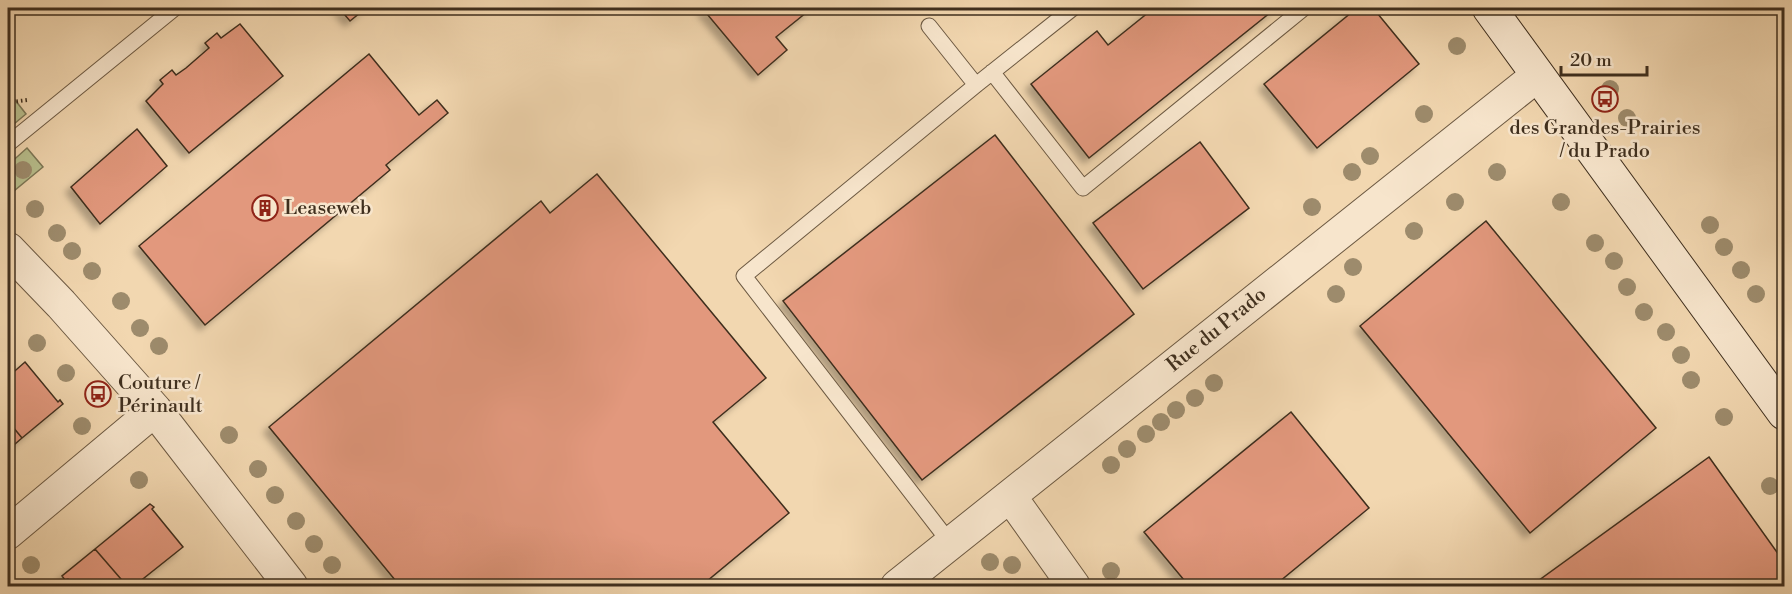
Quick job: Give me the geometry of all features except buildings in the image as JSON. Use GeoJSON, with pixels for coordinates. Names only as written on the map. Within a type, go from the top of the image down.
{"type":"FeatureCollection","features":[{"type":"Feature","properties":{"kind":"main road"},"geometry":{"type":"LineString","coordinates":[[1489,8],[1785,413]]}},
{"type":"Feature","properties":{"kind":"main road"},"geometry":{"type":"LineString","coordinates":[[8,249],[61,304],[155,410],[291,586]]}},
{"type":"Feature","properties":{"kind":"street","name":"Rue du Prado"},"geometry":{"type":"LineString","coordinates":[[897,586],[1538,75]]}},
{"type":"Feature","properties":{"kind":"street"},"geometry":{"type":"LineString","coordinates":[[8,533],[155,410]]}},
{"type":"Feature","properties":{"kind":"street"},"geometry":{"type":"LineString","coordinates":[[1010,496],[1074,586]]}},
{"type":"Feature","properties":{"kind":"lane"},"geometry":{"type":"LineString","coordinates":[[8,144],[175,8]]}},
{"type":"Feature","properties":{"kind":"lane"},"geometry":{"type":"LineString","coordinates":[[951,544],[744,276],[1073,8]]}},
{"type":"Feature","properties":{"kind":"lane"},"geometry":{"type":"LineString","coordinates":[[992,72],[1083,188],[1304,8]]}},
{"type":"Feature","properties":{"kind":"lane"},"geometry":{"type":"LineString","coordinates":[[929,26],[976,85]]}},
{"type":"Feature","properties":{"kind":"path"},"geometry":{"type":"LineString","coordinates":[[8,104],[16,101]]}},
{"type":"Feature","properties":{"kind":"green space"},"geometry":{"type":"Polygon","coordinates":[[[8,91],[26,114],[8,129],[8,91]]]}},
{"type":"Feature","properties":{"kind":"green space"},"geometry":{"type":"Polygon","coordinates":[[[27,148],[43,167],[9,195],[8,165],[27,148]]]}},
{"type":"Feature","properties":{"kind":"place","name":"des Grandes-Prairies / du Prado"},"geometry":{"type":"Point","coordinates":[1605,99]}},
{"type":"Feature","properties":{"kind":"place","name":"Leaseweb"},"geometry":{"type":"Point","coordinates":[265,208]}},
{"type":"Feature","properties":{"kind":"place","name":"Couture / Périnault"},"geometry":{"type":"Point","coordinates":[98,394]}}]}
